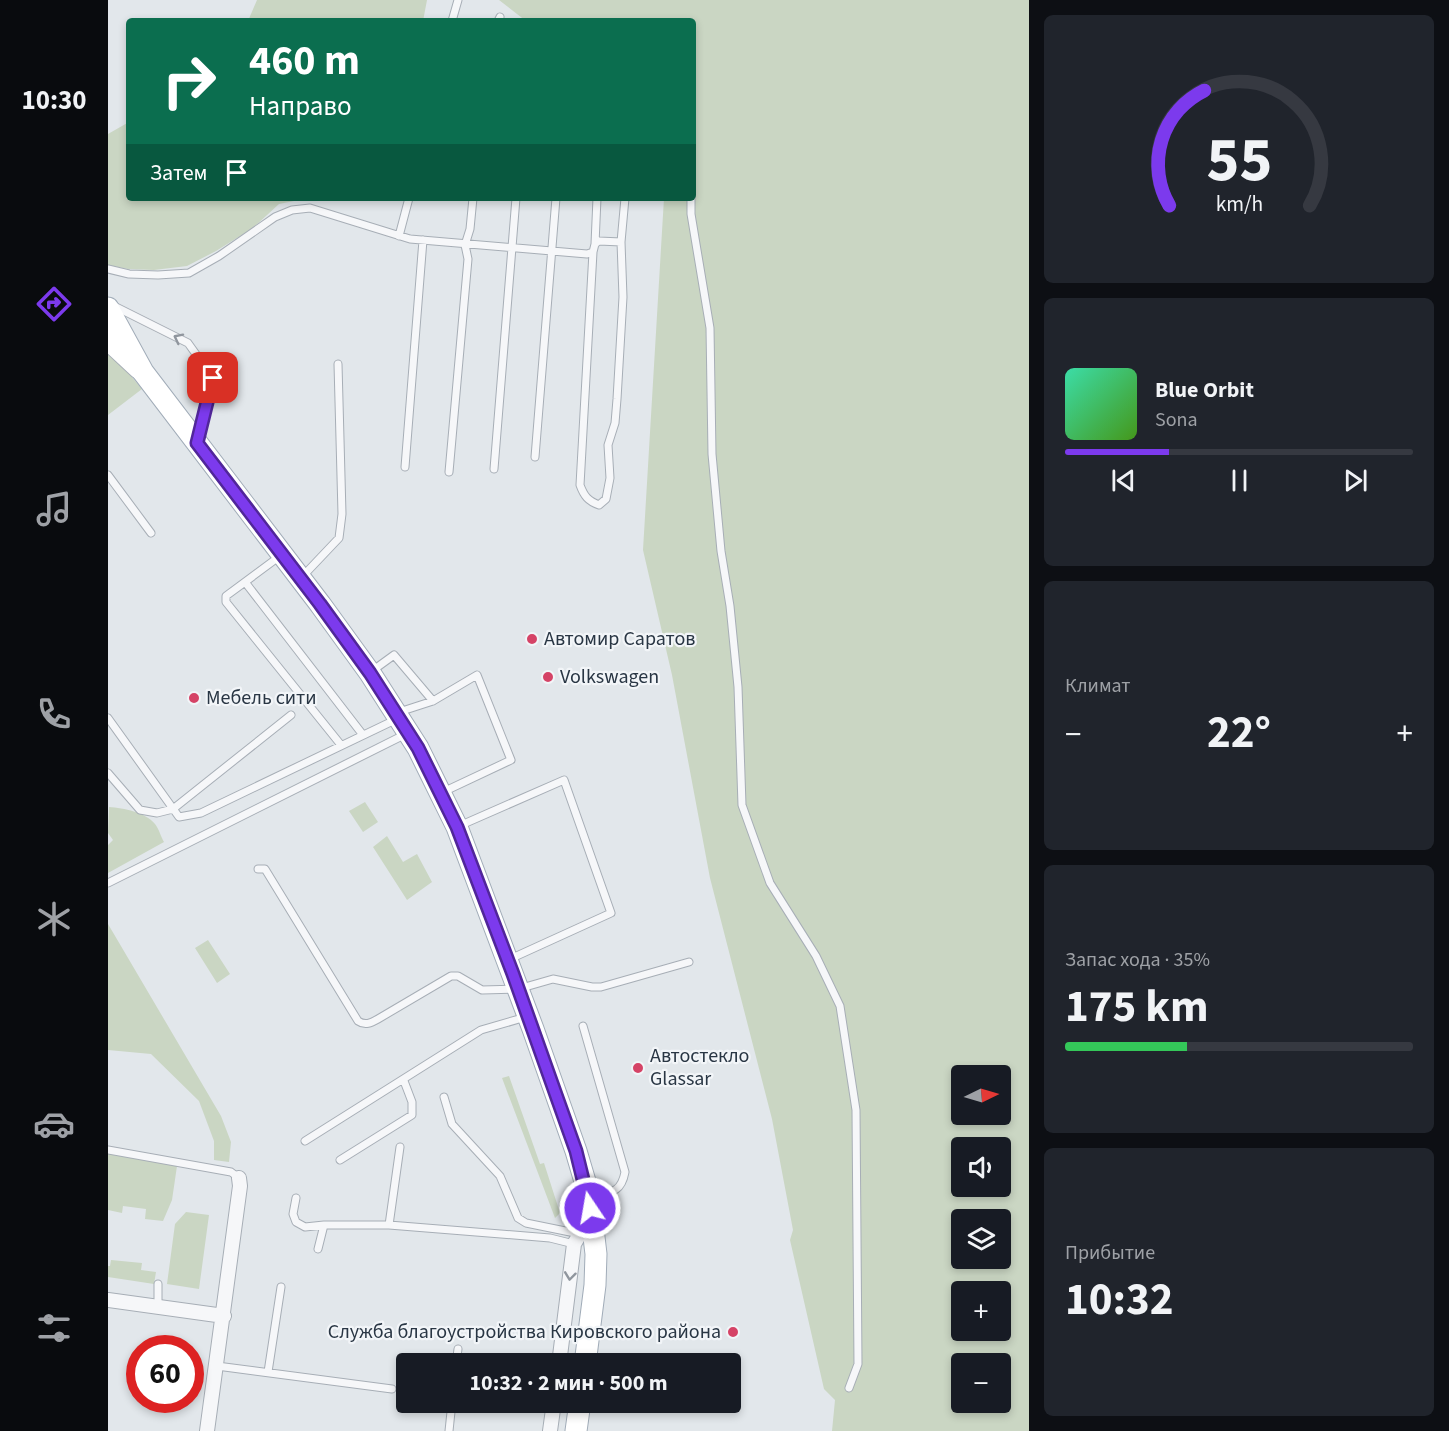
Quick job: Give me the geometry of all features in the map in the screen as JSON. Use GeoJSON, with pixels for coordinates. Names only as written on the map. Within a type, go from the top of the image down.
{"type":"FeatureCollection","features":[{"type":"Feature","properties":{"kind":"main road"},"geometry":{"type":"LineString","coordinates":[[108,308],[143,372],[301,578],[370,673],[401,721],[457,827],[518,989],[576,1151],[589,1195],[582,1235],[596,1254],[595,1285],[586,1353]]}},
{"type":"Feature","properties":{"kind":"main road"},"geometry":{"type":"LineString","coordinates":[[108,340],[143,372]]}},
{"type":"Feature","properties":{"kind":"main road"},"geometry":{"type":"LineString","coordinates":[[576,1431],[578,1413]]}},
{"type":"Feature","properties":{"kind":"street"},"geometry":{"type":"LineString","coordinates":[[207,1431],[224,1316],[240,1186],[239,1178]]}},
{"type":"Feature","properties":{"kind":"street"},"geometry":{"type":"LineString","coordinates":[[561,1353],[582,1235]]}},
{"type":"Feature","properties":{"kind":"street"},"geometry":{"type":"LineString","coordinates":[[108,1300],[224,1316]]}},
{"type":"Feature","properties":{"kind":"street"},"geometry":{"type":"LineString","coordinates":[[550,1431],[552,1413]]}},
{"type":"Feature","properties":{"kind":"lane"},"geometry":{"type":"LineString","coordinates":[[453,18],[458,0]]}},
{"type":"Feature","properties":{"kind":"lane"},"geometry":{"type":"LineString","coordinates":[[399,236],[408,201]]}},
{"type":"Feature","properties":{"kind":"lane"},"geometry":{"type":"LineString","coordinates":[[449,472],[468,259],[465,245],[470,229],[473,201]]}},
{"type":"Feature","properties":{"kind":"lane"},"geometry":{"type":"LineString","coordinates":[[494,469],[516,201]]}},
{"type":"Feature","properties":{"kind":"lane"},"geometry":{"type":"LineString","coordinates":[[536,457],[556,201]]}},
{"type":"Feature","properties":{"kind":"lane"},"geometry":{"type":"LineString","coordinates":[[597,201],[580,485],[584,495],[599,505],[606,499],[610,478],[608,445],[613,434],[616,415],[622,297],[621,242],[625,201]]}},
{"type":"Feature","properties":{"kind":"lane"},"geometry":{"type":"LineString","coordinates":[[690,201],[710,328],[712,454],[738,687],[742,805],[770,883],[816,956],[840,1006],[856,1110],[858,1364],[849,1388]]}},
{"type":"Feature","properties":{"kind":"lane"},"geometry":{"type":"LineString","coordinates":[[108,269],[129,274],[189,273],[219,256],[275,217],[292,210],[310,208],[399,236],[465,245],[587,254],[600,241],[621,242]]}},
{"type":"Feature","properties":{"kind":"lane"},"geometry":{"type":"LineString","coordinates":[[405,466],[423,240]]}},
{"type":"Feature","properties":{"kind":"lane"},"geometry":{"type":"LineString","coordinates":[[108,303],[188,343],[213,378],[197,443]]}},
{"type":"Feature","properties":{"kind":"lane"},"geometry":{"type":"LineString","coordinates":[[301,578],[339,538],[342,514],[338,364]]}},
{"type":"Feature","properties":{"kind":"lane"},"geometry":{"type":"LineString","coordinates":[[108,475],[151,532]]}},
{"type":"Feature","properties":{"kind":"lane"},"geometry":{"type":"LineString","coordinates":[[282,555],[226,596],[226,602],[341,745]]}},
{"type":"Feature","properties":{"kind":"lane"},"geometry":{"type":"LineString","coordinates":[[245,582],[363,735]]}},
{"type":"Feature","properties":{"kind":"lane"},"geometry":{"type":"LineString","coordinates":[[370,673],[394,655],[433,701]]}},
{"type":"Feature","properties":{"kind":"lane"},"geometry":{"type":"LineString","coordinates":[[108,883],[401,721],[477,675],[511,760],[440,793]]}},
{"type":"Feature","properties":{"kind":"lane"},"geometry":{"type":"LineString","coordinates":[[108,773],[140,810],[157,813],[173,808],[291,715]]}},
{"type":"Feature","properties":{"kind":"lane"},"geometry":{"type":"LineString","coordinates":[[108,718],[179,817],[201,813],[341,745],[401,721]]}},
{"type":"Feature","properties":{"kind":"lane"},"geometry":{"type":"LineString","coordinates":[[457,827],[564,780],[611,913],[507,960]]}},
{"type":"Feature","properties":{"kind":"lane"},"geometry":{"type":"LineString","coordinates":[[258,869],[265,869],[362,1024],[378,1019],[451,976],[458,976],[482,990],[518,989],[553,979],[601,987],[688,962]]}},
{"type":"Feature","properties":{"kind":"lane"},"geometry":{"type":"LineString","coordinates":[[305,1141],[404,1081],[481,1030],[528,1017]]}},
{"type":"Feature","properties":{"kind":"lane"},"geometry":{"type":"LineString","coordinates":[[583,1026],[625,1172],[623,1184],[616,1191],[589,1195]]}},
{"type":"Feature","properties":{"kind":"lane"},"geometry":{"type":"LineString","coordinates":[[340,1160],[412,1116],[411,1102],[404,1081]]}},
{"type":"Feature","properties":{"kind":"lane"},"geometry":{"type":"LineString","coordinates":[[444,1097],[452,1124],[500,1176],[518,1218],[526,1223],[582,1235]]}},
{"type":"Feature","properties":{"kind":"lane"},"geometry":{"type":"LineString","coordinates":[[389,1225],[400,1147]]}},
{"type":"Feature","properties":{"kind":"lane"},"geometry":{"type":"LineString","coordinates":[[108,1150],[231,1173],[239,1178]]}},
{"type":"Feature","properties":{"kind":"lane"},"geometry":{"type":"LineString","coordinates":[[297,1198],[293,1214],[296,1222],[305,1227],[389,1225],[550,1238],[582,1235]]}},
{"type":"Feature","properties":{"kind":"lane"},"geometry":{"type":"LineString","coordinates":[[318,1249],[324,1225]]}},
{"type":"Feature","properties":{"kind":"lane"},"geometry":{"type":"LineString","coordinates":[[158,1284],[158,1307]]}},
{"type":"Feature","properties":{"kind":"lane"},"geometry":{"type":"LineString","coordinates":[[268,1372],[281,1287]]}},
{"type":"Feature","properties":{"kind":"lane"},"geometry":{"type":"LineString","coordinates":[[457,1353],[458,1349]]}},
{"type":"Feature","properties":{"kind":"lane"},"geometry":{"type":"LineString","coordinates":[[217,1366],[392,1389]]}},
{"type":"Feature","properties":{"kind":"lane"},"geometry":{"type":"LineString","coordinates":[[449,1431],[451,1413]]}},
{"type":"Feature","properties":{"kind":"green space"},"geometry":{"type":"Polygon","coordinates":[[[257,0],[427,0],[424,18],[249,18],[257,0]]]}},
{"type":"Feature","properties":{"kind":"green space"},"geometry":{"type":"Polygon","coordinates":[[[499,0],[1029,0],[1029,1431],[832,1431],[835,1400],[824,1389],[790,1240],[793,1230],[772,1119],[710,878],[672,675],[643,550],[664,201],[696,201],[696,18],[522,18],[499,0]]]}},
{"type":"Feature","properties":{"kind":"green space"},"geometry":{"type":"Polygon","coordinates":[[[126,124],[126,201],[294,201],[279,204],[253,228],[187,266],[154,270],[128,269],[108,265],[108,134],[126,124]]]}},
{"type":"Feature","properties":{"kind":"green space"},"geometry":{"type":"Polygon","coordinates":[[[108,351],[142,389],[108,415],[108,351]]]}},
{"type":"Feature","properties":{"kind":"green space"},"geometry":{"type":"Polygon","coordinates":[[[365,802],[378,822],[363,832],[349,811],[365,802]]]}},
{"type":"Feature","properties":{"kind":"green space"},"geometry":{"type":"Polygon","coordinates":[[[109,807],[146,816],[158,828],[164,842],[108,873],[108,845],[113,840],[108,833],[109,807]]]}},
{"type":"Feature","properties":{"kind":"green space"},"geometry":{"type":"Polygon","coordinates":[[[387,836],[403,862],[417,854],[432,882],[407,900],[373,847],[387,836]]]}},
{"type":"Feature","properties":{"kind":"green space"},"geometry":{"type":"Polygon","coordinates":[[[108,924],[221,1116],[231,1142],[229,1162],[214,1160],[214,1141],[199,1101],[151,1054],[108,1050],[108,924]]]}},
{"type":"Feature","properties":{"kind":"green space"},"geometry":{"type":"Polygon","coordinates":[[[208,940],[230,974],[217,983],[195,948],[208,940]]]}},
{"type":"Feature","properties":{"kind":"green space"},"geometry":{"type":"Polygon","coordinates":[[[509,1076],[540,1164],[544,1163],[560,1213],[555,1218],[502,1078],[509,1076]]]}},
{"type":"Feature","properties":{"kind":"green space"},"geometry":{"type":"Polygon","coordinates":[[[108,1154],[177,1166],[172,1200],[163,1221],[145,1219],[146,1209],[123,1206],[122,1213],[108,1210],[108,1154]]]}},
{"type":"Feature","properties":{"kind":"green space"},"geometry":{"type":"Polygon","coordinates":[[[186,1212],[209,1215],[199,1289],[167,1284],[175,1224],[186,1212]]]}},
{"type":"Feature","properties":{"kind":"green space"},"geometry":{"type":"Polygon","coordinates":[[[111,1260],[142,1263],[141,1270],[156,1272],[154,1284],[108,1277],[108,1266],[111,1260]]]}},
{"type":"Feature","properties":{"kind":"place","name":"Автомир Саратов"},"geometry":{"type":"Point","coordinates":[532,639]}},
{"type":"Feature","properties":{"kind":"place","name":"Volkswagen"},"geometry":{"type":"Point","coordinates":[548,677]}},
{"type":"Feature","properties":{"kind":"place","name":"Мебель сити"},"geometry":{"type":"Point","coordinates":[194,698]}},
{"type":"Feature","properties":{"kind":"place","name":"Автостекло Glassar"},"geometry":{"type":"Point","coordinates":[638,1068]}},
{"type":"Feature","properties":{"kind":"place","name":"Служба благоустройства Кировского района"},"geometry":{"type":"Point","coordinates":[733,1332]}},
{"type":"Feature","properties":{"kind":"route"},"geometry":{"type":"LineString","coordinates":[[213,378],[197,443],[370,673],[418,748],[457,827],[513,974],[576,1151],[589,1195],[590,1208]]}}]}
